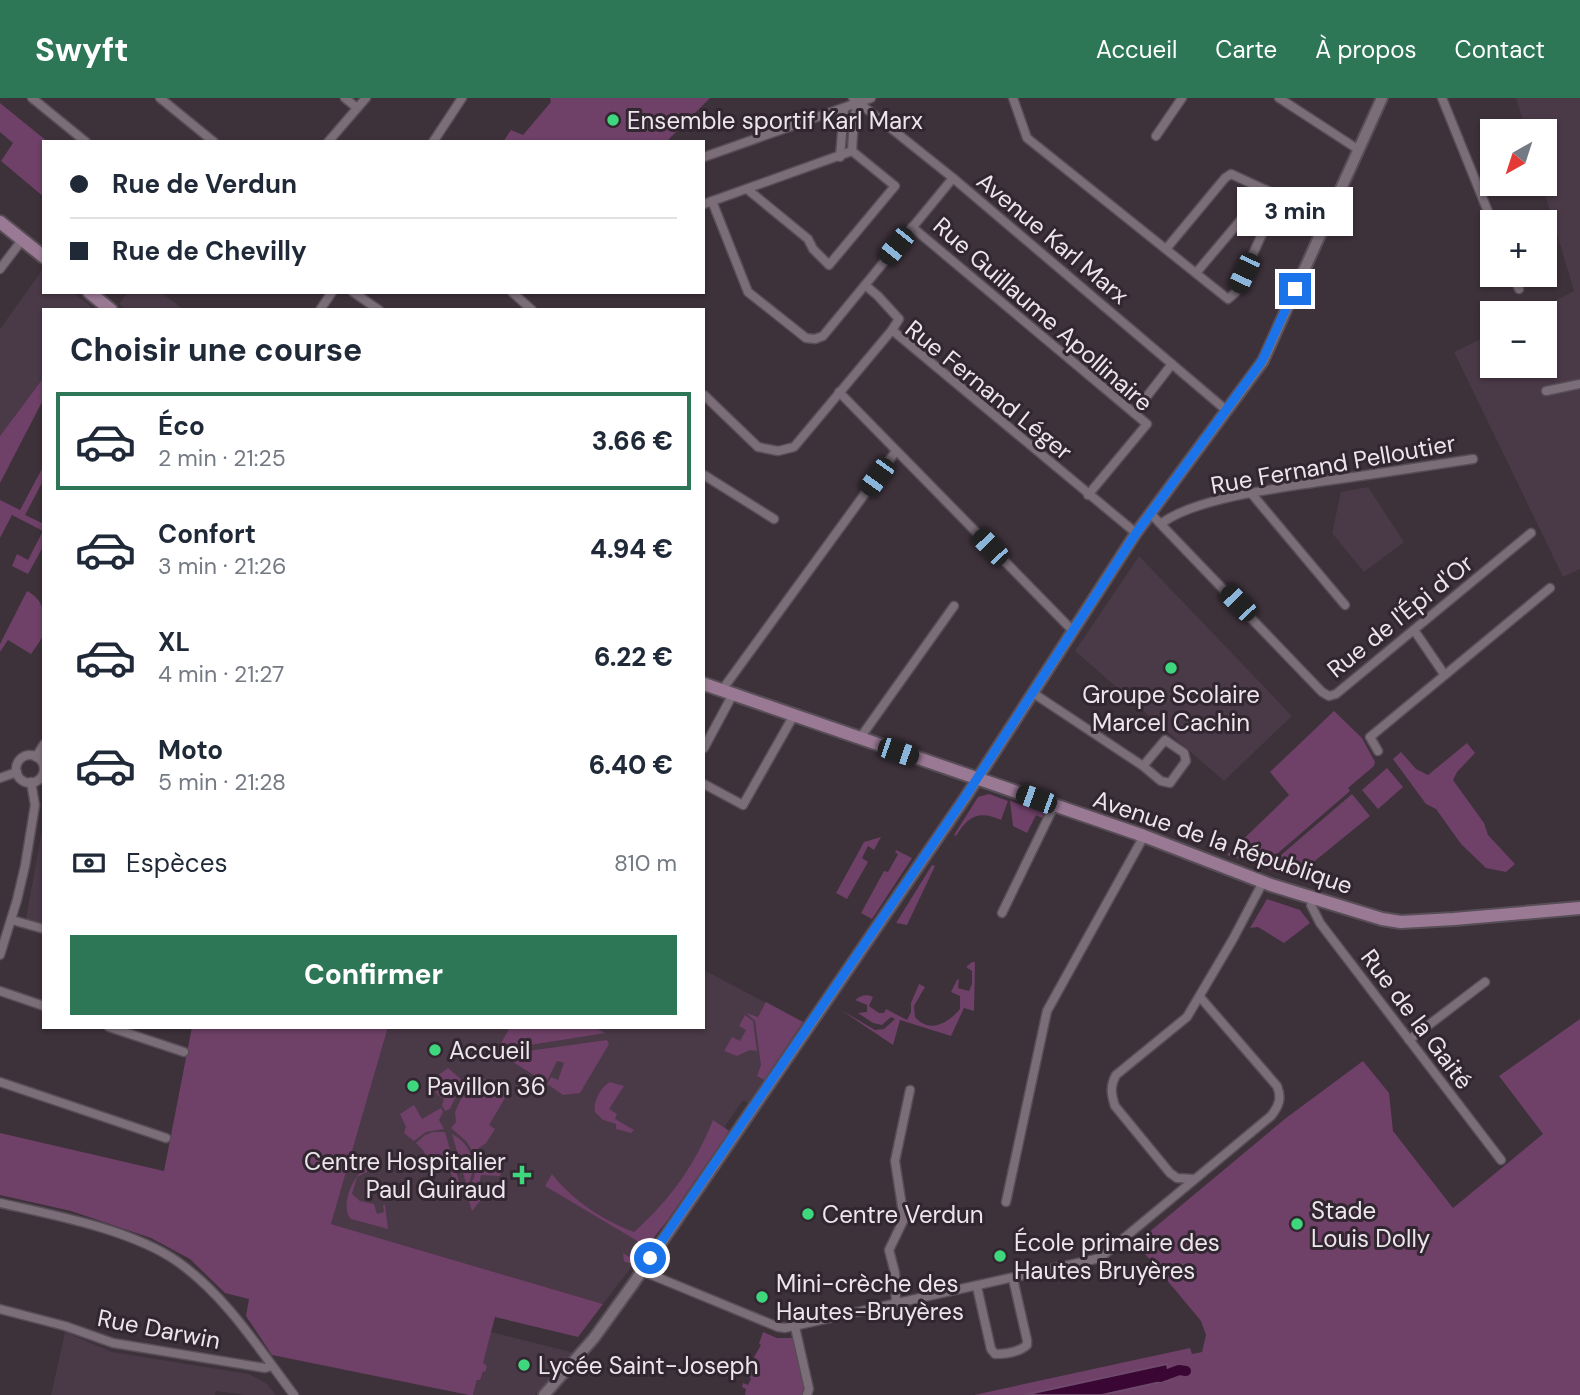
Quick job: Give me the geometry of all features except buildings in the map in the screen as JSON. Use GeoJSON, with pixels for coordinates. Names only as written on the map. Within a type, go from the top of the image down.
{"type":"FeatureCollection","features":[{"type":"Feature","properties":{"kind":"main road"},"geometry":{"type":"LineString","coordinates":[[0,222],[42,255]]}},
{"type":"Feature","properties":{"kind":"main road"},"geometry":{"type":"LineString","coordinates":[[91,294],[109,308]]}},
{"type":"Feature","properties":{"kind":"main road","name":"Avenue de la République"},"geometry":{"type":"LineString","coordinates":[[705,684],[1144,836],[1262,882],[1382,919],[1401,922],[1580,908]]}},
{"type":"Feature","properties":{"kind":"street"},"geometry":{"type":"LineString","coordinates":[[32,98],[84,140]]}},
{"type":"Feature","properties":{"kind":"street"},"geometry":{"type":"LineString","coordinates":[[160,98],[212,140]]}},
{"type":"Feature","properties":{"kind":"street"},"geometry":{"type":"LineString","coordinates":[[345,98],[357,108]]}},
{"type":"Feature","properties":{"kind":"street"},"geometry":{"type":"LineString","coordinates":[[330,140],[366,98]]}},
{"type":"Feature","properties":{"kind":"street"},"geometry":{"type":"LineString","coordinates":[[434,140],[462,98]]}},
{"type":"Feature","properties":{"kind":"street"},"geometry":{"type":"LineString","coordinates":[[705,157],[844,109],[856,101],[871,98]]}},
{"type":"Feature","properties":{"kind":"street"},"geometry":{"type":"LineString","coordinates":[[1013,98],[1027,138],[1225,298],[1232,298],[1279,197]]}},
{"type":"Feature","properties":{"kind":"street"},"geometry":{"type":"LineString","coordinates":[[1156,136],[1182,98]]}},
{"type":"Feature","properties":{"kind":"street"},"geometry":{"type":"LineString","coordinates":[[1279,98],[1359,150]]}},
{"type":"Feature","properties":{"kind":"street"},"geometry":{"type":"LineString","coordinates":[[544,1395],[594,1338],[642,1271],[977,779],[1136,533],[1267,352],[1382,98]]}},
{"type":"Feature","properties":{"kind":"street"},"geometry":{"type":"LineString","coordinates":[[1442,98],[1487,210]]}},
{"type":"Feature","properties":{"kind":"street"},"geometry":{"type":"LineString","coordinates":[[852,151],[856,101]]}},
{"type":"Feature","properties":{"kind":"street","name":"Avenue Karl Marx"},"geometry":{"type":"LineString","coordinates":[[856,101],[953,178],[1226,410]]}},
{"type":"Feature","properties":{"kind":"street"},"geometry":{"type":"LineString","coordinates":[[840,157],[844,109]]}},
{"type":"Feature","properties":{"kind":"street"},"geometry":{"type":"LineString","coordinates":[[852,151],[708,203],[748,292],[806,338],[815,339],[822,336],[953,178]]}},
{"type":"Feature","properties":{"kind":"street"},"geometry":{"type":"LineString","coordinates":[[747,189],[808,239],[813,249],[829,265],[895,186],[852,151]]}},
{"type":"Feature","properties":{"kind":"street"},"geometry":{"type":"LineString","coordinates":[[1166,249],[1229,175],[1233,174],[1327,218]]}},
{"type":"Feature","properties":{"kind":"street"},"geometry":{"type":"LineString","coordinates":[[1196,273],[1265,190]]}},
{"type":"Feature","properties":{"kind":"street","name":"Rue Guillaume Apollinaire"},"geometry":{"type":"LineString","coordinates":[[912,227],[1147,424],[1088,495]]}},
{"type":"Feature","properties":{"kind":"street"},"geometry":{"type":"LineString","coordinates":[[0,269],[22,240]]}},
{"type":"Feature","properties":{"kind":"street"},"geometry":{"type":"LineString","coordinates":[[864,285],[897,315],[898,319],[892,330]]}},
{"type":"Feature","properties":{"kind":"street"},"geometry":{"type":"LineString","coordinates":[[356,294],[376,308]]}},
{"type":"Feature","properties":{"kind":"street"},"geometry":{"type":"LineString","coordinates":[[514,294],[531,308]]}},
{"type":"Feature","properties":{"kind":"street","name":"Rue Fernand Léger"},"geometry":{"type":"LineString","coordinates":[[705,396],[758,447],[778,451],[794,447],[892,330],[1136,533]]}},
{"type":"Feature","properties":{"kind":"street"},"geometry":{"type":"LineString","coordinates":[[1133,413],[1172,364]]}},
{"type":"Feature","properties":{"kind":"street"},"geometry":{"type":"LineString","coordinates":[[1546,391],[1580,384]]}},
{"type":"Feature","properties":{"kind":"street"},"geometry":{"type":"LineString","coordinates":[[839,391],[1073,631]]}},
{"type":"Feature","properties":{"kind":"street"},"geometry":{"type":"LineString","coordinates":[[705,746],[727,692],[896,451]]}},
{"type":"Feature","properties":{"kind":"street","name":"Rue Fernand Pelloutier"},"geometry":{"type":"LineString","coordinates":[[1162,523],[1171,517],[1251,492],[1473,459]]}},
{"type":"Feature","properties":{"kind":"street"},"geometry":{"type":"LineString","coordinates":[[705,476],[774,519]]}},
{"type":"Feature","properties":{"kind":"street"},"geometry":{"type":"LineString","coordinates":[[1251,492],[1345,605]]}},
{"type":"Feature","properties":{"kind":"street","name":"Rue de l'Épi d'Or"},"geometry":{"type":"LineString","coordinates":[[1150,513],[1326,695],[1336,694],[1531,533]]}},
{"type":"Feature","properties":{"kind":"street"},"geometry":{"type":"LineString","coordinates":[[1378,751],[1370,737],[1550,587]]}},
{"type":"Feature","properties":{"kind":"street"},"geometry":{"type":"LineString","coordinates":[[860,738],[954,606]]}},
{"type":"Feature","properties":{"kind":"street"},"geometry":{"type":"LineString","coordinates":[[1414,630],[1444,674]]}},
{"type":"Feature","properties":{"kind":"street"},"geometry":{"type":"LineString","coordinates":[[1033,692],[1161,781],[1171,783],[1186,761],[1184,753],[1164,740],[1143,766]]}},
{"type":"Feature","properties":{"kind":"street"},"geometry":{"type":"LineString","coordinates":[[705,785],[743,805],[793,715]]}},
{"type":"Feature","properties":{"kind":"street"},"geometry":{"type":"LineString","coordinates":[[36,757],[42,747]]}},
{"type":"Feature","properties":{"kind":"street"},"geometry":{"type":"LineString","coordinates":[[42,763],[36,757],[22,757],[18,762],[17,772],[23,781],[31,782],[39,779],[42,772]]}},
{"type":"Feature","properties":{"kind":"street"},"geometry":{"type":"LineString","coordinates":[[0,778],[17,772]]}},
{"type":"Feature","properties":{"kind":"street"},"geometry":{"type":"LineString","coordinates":[[0,955],[25,866],[35,809],[31,782]]}},
{"type":"Feature","properties":{"kind":"street"},"geometry":{"type":"LineString","coordinates":[[1002,913],[1054,806]]}},
{"type":"Feature","properties":{"kind":"street"},"geometry":{"type":"LineString","coordinates":[[1006,1202],[1047,1011],[1144,836]]}},
{"type":"Feature","properties":{"kind":"street"},"geometry":{"type":"LineString","coordinates":[[1197,1178],[1185,1180],[1170,1173],[1115,1106],[1111,1096],[1111,1084],[1116,1075],[1187,1017],[1262,882]]}},
{"type":"Feature","properties":{"kind":"street","name":"Rue de la Gaité"},"geometry":{"type":"LineString","coordinates":[[1313,898],[1311,905],[1320,923],[1501,1160]]}},
{"type":"Feature","properties":{"kind":"street"},"geometry":{"type":"LineString","coordinates":[[12,920],[42,928]]}},
{"type":"Feature","properties":{"kind":"street"},"geometry":{"type":"LineString","coordinates":[[1409,1040],[1485,982]]}},
{"type":"Feature","properties":{"kind":"street"},"geometry":{"type":"LineString","coordinates":[[0,991],[42,1005]]}},
{"type":"Feature","properties":{"kind":"street"},"geometry":{"type":"LineString","coordinates":[[642,1271],[778,1327],[795,1327],[1100,1258],[1271,1116],[1279,1105],[1280,1093],[1277,1086],[1200,996]]}},
{"type":"Feature","properties":{"kind":"street"},"geometry":{"type":"LineString","coordinates":[[115,1029],[184,1052]]}},
{"type":"Feature","properties":{"kind":"street"},"geometry":{"type":"LineString","coordinates":[[0,1082],[166,1138]]}},
{"type":"Feature","properties":{"kind":"street"},"geometry":{"type":"LineString","coordinates":[[896,1304],[895,1273],[890,1250],[904,1219],[895,1161],[910,1090]]}},
{"type":"Feature","properties":{"kind":"street"},"geometry":{"type":"LineString","coordinates":[[0,1203],[70,1219],[146,1245],[177,1261],[228,1308],[295,1395]]}},
{"type":"Feature","properties":{"kind":"street"},"geometry":{"type":"LineString","coordinates":[[977,1287],[991,1349],[1001,1354],[1023,1349],[1027,1345],[1013,1279]]}},
{"type":"Feature","properties":{"kind":"street","name":"Rue Darwin"},"geometry":{"type":"LineString","coordinates":[[0,1309],[65,1326],[113,1343],[265,1368],[272,1366]]}},
{"type":"Feature","properties":{"kind":"street"},"geometry":{"type":"LineString","coordinates":[[795,1327],[809,1389],[807,1395]]}},
{"type":"Feature","properties":{"kind":"shaded area","name":"Ensemble sportif Karl Marx"},"geometry":{"type":"Polygon","coordinates":[[[550,98],[710,98],[668,140],[504,140],[511,130],[523,135],[551,102],[550,98]]]}},
{"type":"Feature","properties":{"kind":"shaded area"},"geometry":{"type":"Polygon","coordinates":[[[1516,98],[1580,98],[1580,569],[1563,577],[1454,352],[1480,339],[1480,378],[1557,378],[1557,301],[1554,301],[1574,291],[1557,234],[1557,210],[1550,210],[1546,196],[1558,196],[1558,119],[1522,119],[1516,98]]]}},
{"type":"Feature","properties":{"kind":"shaded area"},"geometry":{"type":"Polygon","coordinates":[[[0,103],[46,140],[42,140],[42,195],[1,161],[13,143],[0,132],[0,103]]]}},
{"type":"Feature","properties":{"kind":"shaded area"},"geometry":{"type":"Polygon","coordinates":[[[42,270],[42,294],[75,294],[93,308],[42,308],[42,380],[0,436],[0,329],[42,270]]]}},
{"type":"Feature","properties":{"kind":"shaded area"},"geometry":{"type":"Polygon","coordinates":[[[126,294],[164,294],[181,308],[124,308],[119,304],[126,294]]]}},
{"type":"Feature","properties":{"kind":"shaded area"},"geometry":{"type":"Polygon","coordinates":[[[42,380],[42,402],[0,483],[0,436],[42,380]]]}},
{"type":"Feature","properties":{"kind":"shaded area"},"geometry":{"type":"Polygon","coordinates":[[[42,469],[42,483],[25,515],[42,523],[42,530],[12,515],[0,538],[0,500],[20,510],[42,469]]]}},
{"type":"Feature","properties":{"kind":"shaded area"},"geometry":{"type":"Polygon","coordinates":[[[1368,487],[1404,542],[1364,572],[1332,533],[1341,492],[1368,487]]]}},
{"type":"Feature","properties":{"kind":"shaded area"},"geometry":{"type":"Polygon","coordinates":[[[42,533],[42,549],[28,574],[12,566],[17,554],[28,560],[42,533]]]}},
{"type":"Feature","properties":{"kind":"shaded area","name":"Groupe Scolaire Marcel Cachin"},"geometry":{"type":"Polygon","coordinates":[[[1139,556],[1292,716],[1224,781],[1075,651],[1139,556]]]}},
{"type":"Feature","properties":{"kind":"shaded area"},"geometry":{"type":"Polygon","coordinates":[[[27,591],[33,594],[42,606],[42,637],[31,654],[8,640],[0,652],[0,644],[27,591]]]}},
{"type":"Feature","properties":{"kind":"shaded area"},"geometry":{"type":"Polygon","coordinates":[[[1334,711],[1362,738],[1375,762],[1374,766],[1348,788],[1350,791],[1262,867],[1227,855],[1289,795],[1270,772],[1334,711]]]}},
{"type":"Feature","properties":{"kind":"shaded area"},"geometry":{"type":"Polygon","coordinates":[[[1467,743],[1475,753],[1453,780],[1484,823],[1488,835],[1515,864],[1506,872],[1486,868],[1461,844],[1436,809],[1426,804],[1393,759],[1401,752],[1416,769],[1428,775],[1467,743]]]}},
{"type":"Feature","properties":{"kind":"shaded area"},"geometry":{"type":"Polygon","coordinates":[[[1387,768],[1403,787],[1378,809],[1362,790],[1387,768]]]}},
{"type":"Feature","properties":{"kind":"shaded area"},"geometry":{"type":"Polygon","coordinates":[[[989,794],[1008,801],[1001,820],[980,815],[970,820],[954,835],[978,797],[989,794]]]}},
{"type":"Feature","properties":{"kind":"shaded area"},"geometry":{"type":"Polygon","coordinates":[[[1352,794],[1370,816],[1294,878],[1266,868],[1352,794]]]}},
{"type":"Feature","properties":{"kind":"shaded area"},"geometry":{"type":"Polygon","coordinates":[[[1010,801],[1045,813],[1042,818],[1036,815],[1027,833],[1013,826],[1010,801]]]}},
{"type":"Feature","properties":{"kind":"shaded area"},"geometry":{"type":"Polygon","coordinates":[[[42,831],[42,925],[26,918],[42,831]]]}},
{"type":"Feature","properties":{"kind":"shaded area"},"geometry":{"type":"Polygon","coordinates":[[[881,837],[874,850],[868,846],[862,858],[868,862],[847,899],[836,893],[864,842],[881,837]]]}},
{"type":"Feature","properties":{"kind":"shaded area"},"geometry":{"type":"Polygon","coordinates":[[[896,850],[912,858],[872,919],[861,913],[884,871],[888,872],[898,854],[896,850]]]}},
{"type":"Feature","properties":{"kind":"shaded area"},"geometry":{"type":"Polygon","coordinates":[[[932,865],[935,866],[907,925],[896,923],[932,865]]]}},
{"type":"Feature","properties":{"kind":"shaded area"},"geometry":{"type":"Polygon","coordinates":[[[1267,899],[1300,910],[1310,923],[1284,943],[1258,927],[1250,928],[1267,899]]]}},
{"type":"Feature","properties":{"kind":"shaded area"},"geometry":{"type":"Polygon","coordinates":[[[975,962],[974,1011],[964,1008],[951,1036],[900,1020],[893,1045],[841,1010],[875,1030],[884,1029],[895,1019],[891,1017],[882,1025],[873,1023],[858,1013],[867,1012],[867,1005],[855,1000],[866,995],[871,996],[873,997],[869,1006],[879,1013],[884,1013],[886,1009],[907,1020],[919,984],[925,987],[914,1006],[915,1017],[927,1025],[939,1025],[960,1009],[960,996],[951,992],[959,979],[958,988],[969,991],[972,971],[966,967],[975,962]]]}},
{"type":"Feature","properties":{"kind":"shaded area","name":"Centre Hospitalier Paul Guiraud"},"geometry":{"type":"Polygon","coordinates":[[[705,971],[802,1022],[748,1103],[743,1100],[725,1126],[729,1131],[667,1221],[603,1304],[331,1224],[387,1029],[705,1029],[705,971]]]}},
{"type":"Feature","properties":{"kind":"shaded area"},"geometry":{"type":"Polygon","coordinates":[[[766,1002],[803,1022],[764,1080],[757,1076],[761,1065],[755,1021],[746,1013],[758,1017],[766,1002]]]}},
{"type":"Feature","properties":{"kind":"shaded area"},"geometry":{"type":"Polygon","coordinates":[[[745,1015],[753,1021],[757,1051],[750,1050],[737,1056],[724,1051],[732,1037],[740,1041],[746,1030],[739,1026],[745,1015]]]}},
{"type":"Feature","properties":{"kind":"shaded area"},"geometry":{"type":"Polygon","coordinates":[[[1580,1019],[1580,1395],[974,1395],[1190,1348],[1192,1354],[1202,1352],[1206,1335],[1201,1321],[1136,1243],[1286,1118],[1363,1061],[1389,1093],[1393,1131],[1453,1208],[1543,1134],[1499,1076],[1580,1019]]]}},
{"type":"Feature","properties":{"kind":"shaded area"},"geometry":{"type":"Polygon","coordinates":[[[192,1029],[387,1029],[331,1224],[603,1304],[578,1337],[495,1317],[483,1363],[487,1366],[480,1380],[477,1380],[473,1395],[272,1355],[246,1316],[249,1299],[225,1293],[190,1259],[151,1238],[71,1211],[0,1195],[0,1133],[164,1171],[192,1029]]]}},
{"type":"Feature","properties":{"kind":"shaded area"},"geometry":{"type":"Polygon","coordinates":[[[509,1029],[598,1029],[605,1033],[505,1049],[500,1045],[509,1029]]]}},
{"type":"Feature","properties":{"kind":"shaded area"},"geometry":{"type":"Polygon","coordinates":[[[607,1040],[609,1044],[580,1093],[563,1095],[547,1084],[551,1077],[558,1080],[564,1063],[557,1061],[546,1083],[507,1058],[506,1054],[607,1040]]]}},
{"type":"Feature","properties":{"kind":"shaded area"},"geometry":{"type":"Polygon","coordinates":[[[448,1068],[463,1081],[450,1109],[445,1111],[442,1105],[444,1099],[429,1082],[448,1068]]]}},
{"type":"Feature","properties":{"kind":"shaded area"},"geometry":{"type":"Polygon","coordinates":[[[477,1075],[508,1093],[489,1125],[495,1129],[486,1143],[473,1152],[466,1141],[451,1128],[456,1122],[455,1112],[470,1079],[477,1075]]]}},
{"type":"Feature","properties":{"kind":"shaded area"},"geometry":{"type":"Polygon","coordinates":[[[610,1082],[624,1086],[609,1109],[617,1114],[615,1119],[634,1130],[631,1133],[616,1129],[616,1124],[603,1120],[595,1112],[598,1095],[610,1082]]]}},
{"type":"Feature","properties":{"kind":"shaded area"},"geometry":{"type":"Polygon","coordinates":[[[414,1105],[422,1119],[441,1108],[443,1112],[439,1120],[444,1129],[426,1132],[414,1141],[404,1133],[406,1127],[400,1114],[414,1105]]]}},
{"type":"Feature","properties":{"kind":"shaded area"},"geometry":{"type":"Polygon","coordinates":[[[713,1120],[729,1131],[667,1221],[633,1263],[624,1261],[623,1253],[629,1257],[639,1242],[545,1186],[552,1174],[569,1193],[589,1209],[634,1232],[680,1181],[713,1120]]]}},
{"type":"Feature","properties":{"kind":"shaded area"},"geometry":{"type":"Polygon","coordinates":[[[433,1132],[445,1132],[462,1192],[452,1197],[441,1199],[420,1191],[440,1186],[444,1197],[454,1194],[454,1183],[447,1159],[429,1163],[416,1143],[433,1132]]]}},
{"type":"Feature","properties":{"kind":"shaded area"},"geometry":{"type":"Polygon","coordinates":[[[452,1134],[465,1144],[472,1157],[472,1172],[467,1187],[452,1134]]]}},
{"type":"Feature","properties":{"kind":"shaded area"},"geometry":{"type":"Polygon","coordinates":[[[476,1163],[493,1166],[501,1171],[500,1176],[481,1175],[478,1189],[486,1193],[472,1211],[466,1192],[474,1178],[476,1163]]]}},
{"type":"Feature","properties":{"kind":"shaded area"},"geometry":{"type":"Polygon","coordinates":[[[357,1177],[352,1194],[360,1201],[374,1204],[377,1214],[384,1212],[385,1205],[388,1229],[351,1219],[347,1207],[349,1193],[357,1177]]]}},
{"type":"Feature","properties":{"kind":"shaded area"},"geometry":{"type":"Polygon","coordinates":[[[65,1332],[112,1352],[249,1374],[267,1384],[276,1395],[216,1391],[215,1395],[51,1395],[65,1332]]]}},
{"type":"Feature","properties":{"kind":"shaded area","name":"Lycée Saint-Joseph"},"geometry":{"type":"Polygon","coordinates":[[[491,1332],[575,1353],[535,1395],[473,1395],[491,1332]]]}},
{"type":"Feature","properties":{"kind":"shaded area"},"geometry":{"type":"Polygon","coordinates":[[[763,1332],[777,1338],[794,1338],[803,1395],[745,1395],[743,1383],[748,1385],[751,1379],[749,1377],[756,1361],[754,1357],[761,1345],[759,1344],[763,1332]]]}},
{"type":"Feature","properties":{"kind":"shaded area"},"geometry":{"type":"Polygon","coordinates":[[[1167,1364],[1170,1380],[1102,1395],[1024,1395],[1167,1364]]]}},
{"type":"Feature","properties":{"kind":"waterway"},"geometry":{"type":"LineString","coordinates":[[1160,1377],[1179,1370],[1186,1371]]}},
{"type":"Feature","properties":{"kind":"place","name":"Ensemble sportif Karl Marx"},"geometry":{"type":"Point","coordinates":[613,120]}},
{"type":"Feature","properties":{"kind":"place","name":"Groupe Scolaire Marcel Cachin"},"geometry":{"type":"Point","coordinates":[1171,668]}},
{"type":"Feature","properties":{"kind":"place","name":"Accueil"},"geometry":{"type":"Point","coordinates":[435,1050]}},
{"type":"Feature","properties":{"kind":"place","name":"Pavillon 36"},"geometry":{"type":"Point","coordinates":[413,1086]}},
{"type":"Feature","properties":{"kind":"place","name":"Centre Hospitalier Paul Guiraud"},"geometry":{"type":"Point","coordinates":[522,1175]}},
{"type":"Feature","properties":{"kind":"place","name":"Centre Verdun"},"geometry":{"type":"Point","coordinates":[808,1214]}},
{"type":"Feature","properties":{"kind":"place","name":"Stade Louis Dolly"},"geometry":{"type":"Point","coordinates":[1297,1224]}},
{"type":"Feature","properties":{"kind":"place","name":"École primaire des Hautes Bruyères"},"geometry":{"type":"Point","coordinates":[1000,1256]}},
{"type":"Feature","properties":{"kind":"place","name":"Mini-crèche des Hautes-Bruyères"},"geometry":{"type":"Point","coordinates":[762,1297]}},
{"type":"Feature","properties":{"kind":"place","name":"Lycée Saint-Joseph"},"geometry":{"type":"Point","coordinates":[524,1365]}},
{"type":"Feature","properties":{"kind":"route"},"geometry":{"type":"LineString","coordinates":[[650,1258],[967,794],[1136,533],[1262,361],[1295,289]]}}]}
